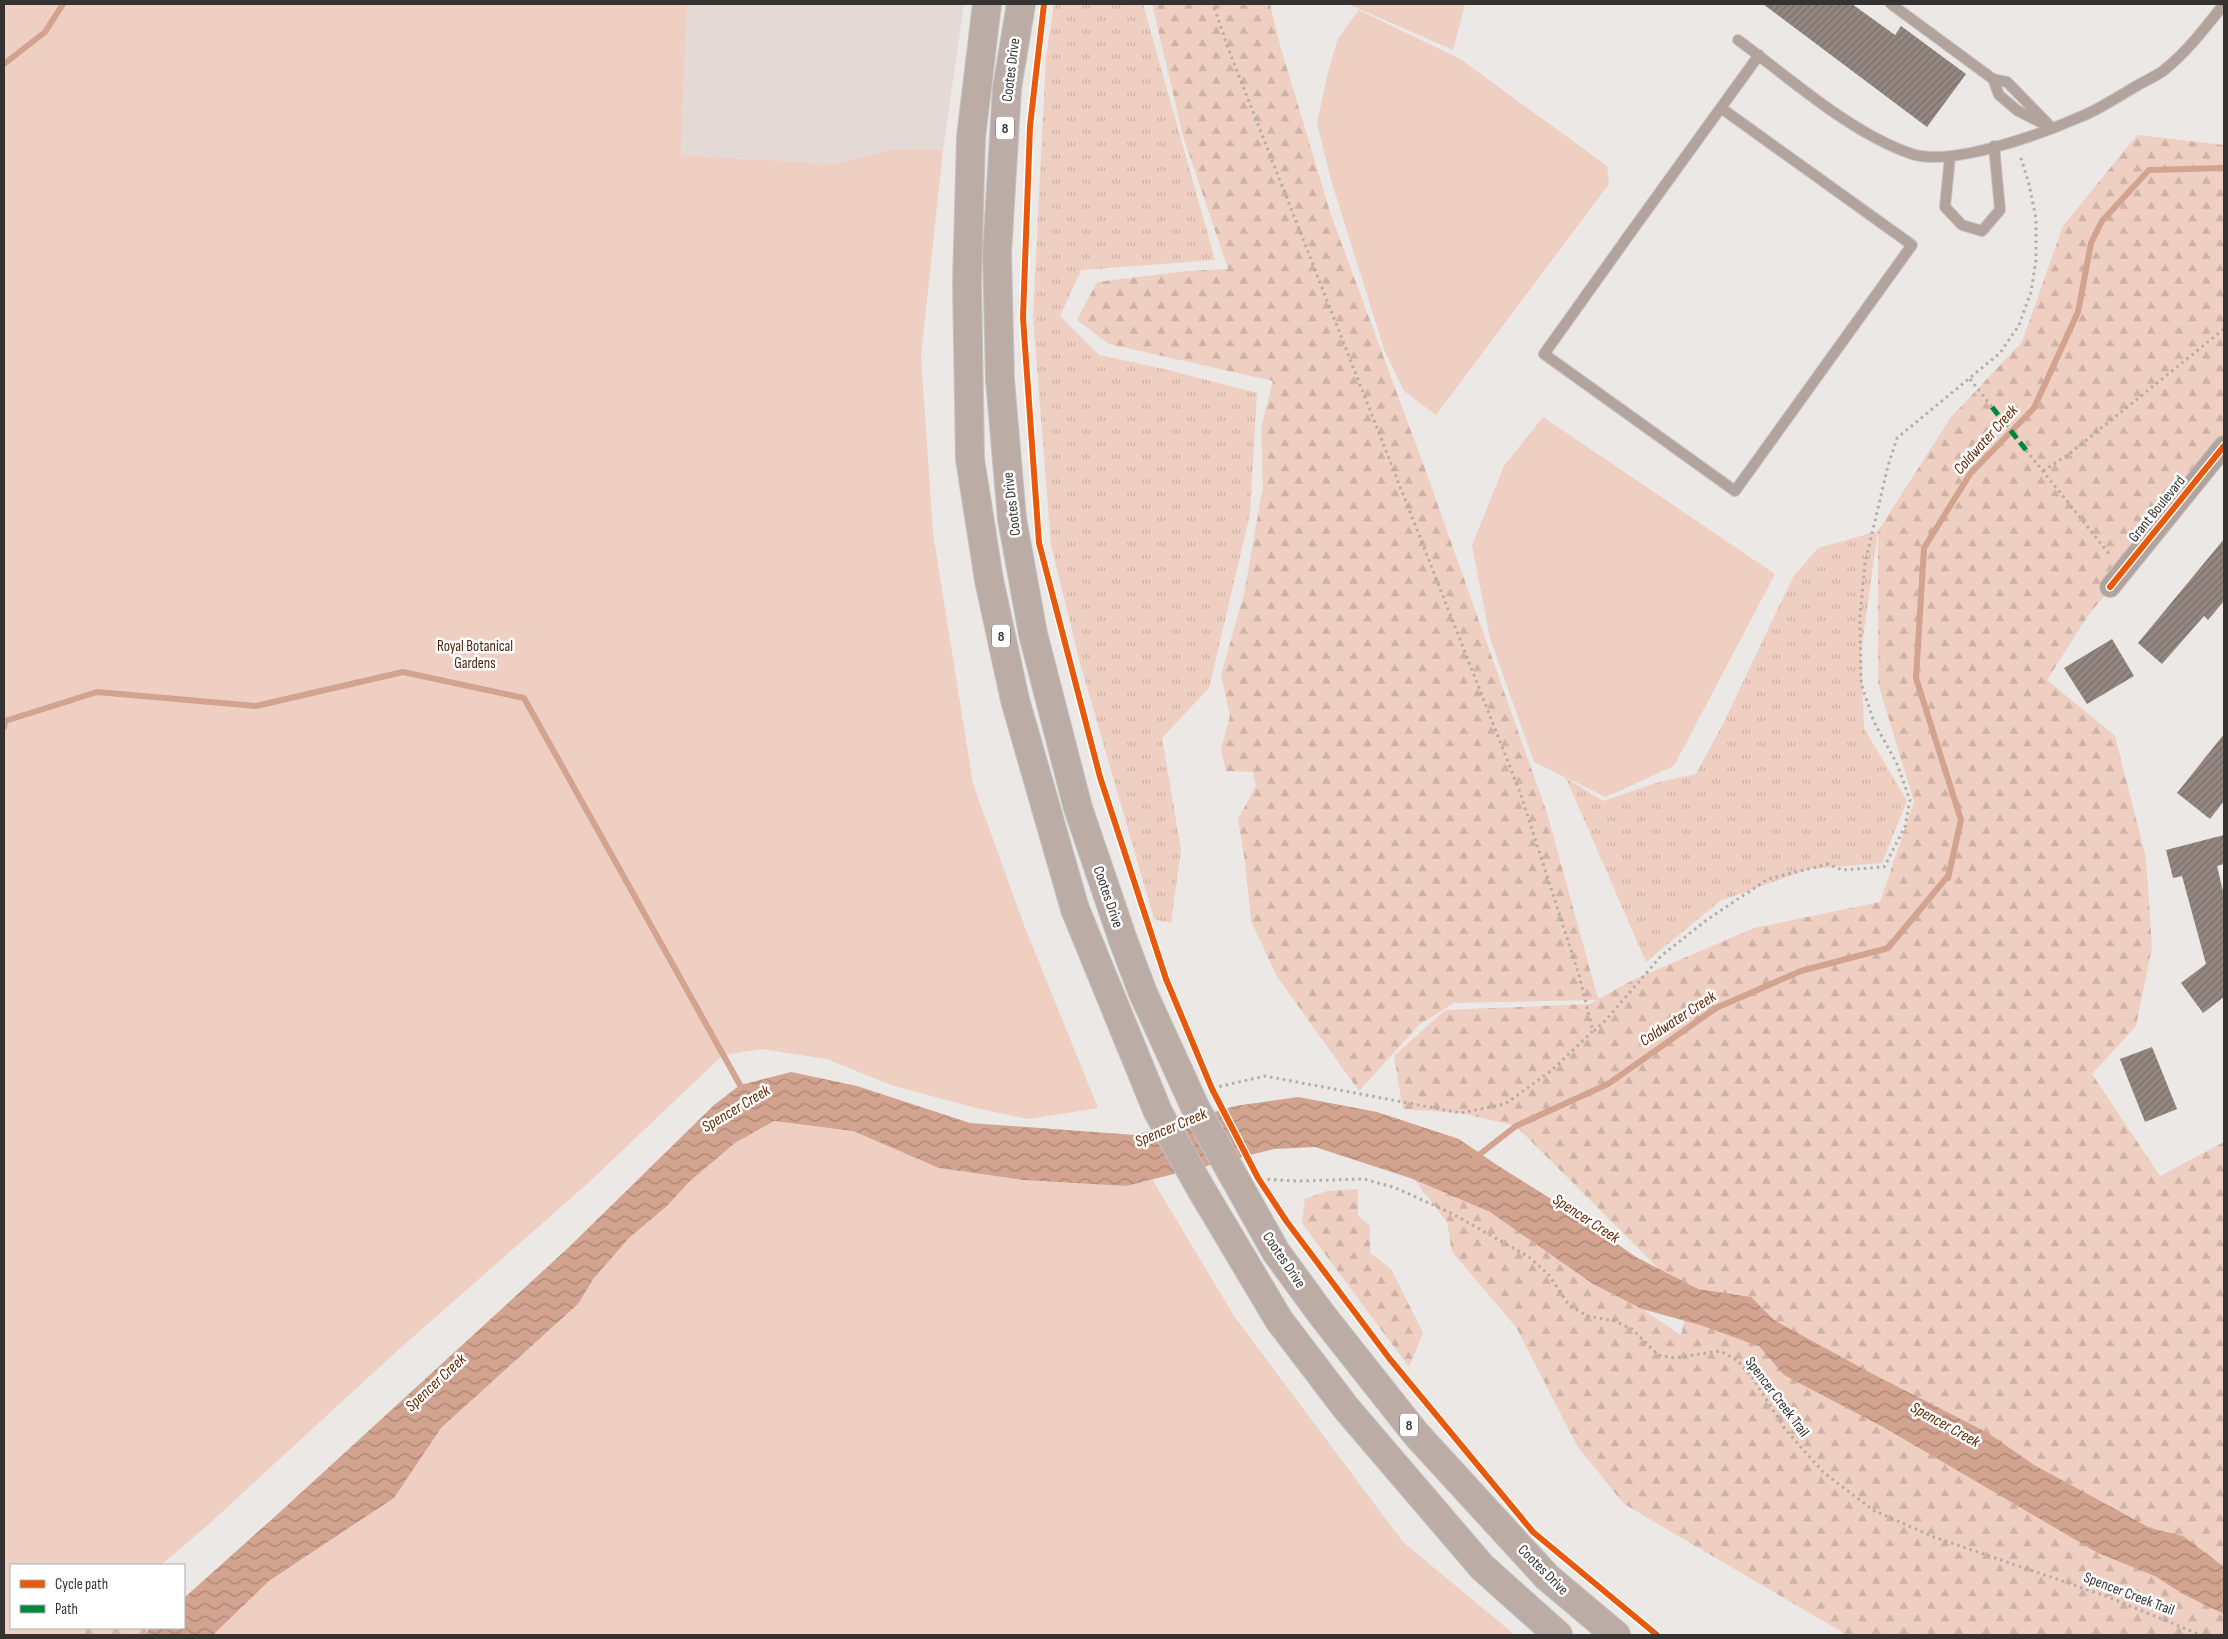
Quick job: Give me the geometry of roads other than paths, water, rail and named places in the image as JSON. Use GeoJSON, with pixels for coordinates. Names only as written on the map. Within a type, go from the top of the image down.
{"type":"FeatureCollection","features":[{"type":"Feature","properties":{"kind":"main road"},"geometry":{"type":"LineString","coordinates":[[971,137],[966,74],[972,4]]}},
{"type":"Feature","properties":{"kind":"main road","name":"8"},"geometry":{"type":"LineString","coordinates":[[987,4],[971,137],[967,283],[970,459],[989,580],[1015,700],[1075,910],[1158,1112],[1201,1190],[1279,1320],[1346,1408],[1482,1567],[1558,1635]]}},
{"type":"Feature","properties":{"kind":"main road","name":"Cootes Drive"},"geometry":{"type":"LineString","coordinates":[[1021,4],[1007,88],[997,253],[1000,380],[1012,519],[1033,634],[1078,808],[1143,993],[1208,1098],[1253,1180],[1276,1252],[1322,1315],[1416,1434],[1547,1578],[1616,1635]]}},
{"type":"Feature","properties":{"kind":"street","name":"Grant Boulevard"},"geometry":{"type":"LineString","coordinates":[[2110,587],[2224,446]]}},
{"type":"Feature","properties":{"kind":"lane"},"geometry":{"type":"LineString","coordinates":[[1891,4],[1993,79],[2007,82],[2052,128]]}},
{"type":"Feature","properties":{"kind":"lane"},"geometry":{"type":"LineString","coordinates":[[1738,40],[1841,116],[1878,140],[1914,154],[1950,157],[1970,154],[2082,117],[2162,71],[2196,39],[2224,4]]}},
{"type":"Feature","properties":{"kind":"lane"},"geometry":{"type":"LineString","coordinates":[[1721,108],[1912,245],[1735,491],[1544,354],[1759,55]]}},
{"type":"Feature","properties":{"kind":"lane"},"geometry":{"type":"LineString","coordinates":[[1993,79],[1999,95],[2018,111],[2052,128]]}},
{"type":"Feature","properties":{"kind":"lane"},"geometry":{"type":"LineString","coordinates":[[1950,157],[1945,207],[1962,226],[1982,230],[2000,210],[1994,146]]}},
{"type":"Feature","properties":{"kind":"water","name":"Spencer Creek"},"geometry":{"type":"Polygon","coordinates":[[[791,1072],[857,1086],[970,1123],[1135,1135],[1235,1106],[1298,1097],[1377,1112],[1459,1139],[1561,1205],[1636,1257],[1698,1289],[1751,1297],[1774,1320],[1867,1371],[1988,1433],[2034,1465],[2150,1528],[2183,1536],[2224,1567],[2224,1614],[2183,1594],[2155,1576],[2098,1553],[1885,1428],[1784,1375],[1759,1346],[1700,1325],[1642,1309],[1593,1284],[1490,1212],[1413,1179],[1315,1147],[1274,1149],[1126,1186],[1023,1180],[939,1168],[853,1131],[774,1121],[735,1143],[689,1182],[667,1206],[629,1238],[594,1278],[578,1304],[441,1428],[394,1498],[269,1581],[213,1635],[145,1635],[149,1629],[185,1629],[185,1597],[568,1248],[714,1105],[740,1085],[791,1072]]]}},
{"type":"Feature","properties":{"kind":"waterway"},"geometry":{"type":"LineString","coordinates":[[4,64],[45,32],[63,4]]}},
{"type":"Feature","properties":{"kind":"waterway","name":"Coldwater Creek"},"geometry":{"type":"LineString","coordinates":[[1948,878],[1961,820],[1916,678],[1924,548],[1970,474],[2034,408],[2078,312],[2091,243],[2102,221],[2149,170],[2224,168]]}},
{"type":"Feature","properties":{"kind":"waterway"},"geometry":{"type":"LineString","coordinates":[[4,727],[5,721],[97,692],[256,706],[403,672],[524,698],[740,1085]]}},
{"type":"Feature","properties":{"kind":"waterway","name":"Coldwater Creek"},"geometry":{"type":"LineString","coordinates":[[1475,1158],[1516,1126],[1608,1084],[1716,1008],[1801,971],[1888,948],[1948,876]]}},
{"type":"Feature","properties":{"kind":"park label","name":"Royal Botanical Gardens"},"geometry":{"type":"Point","coordinates":[475,654]}}]}
